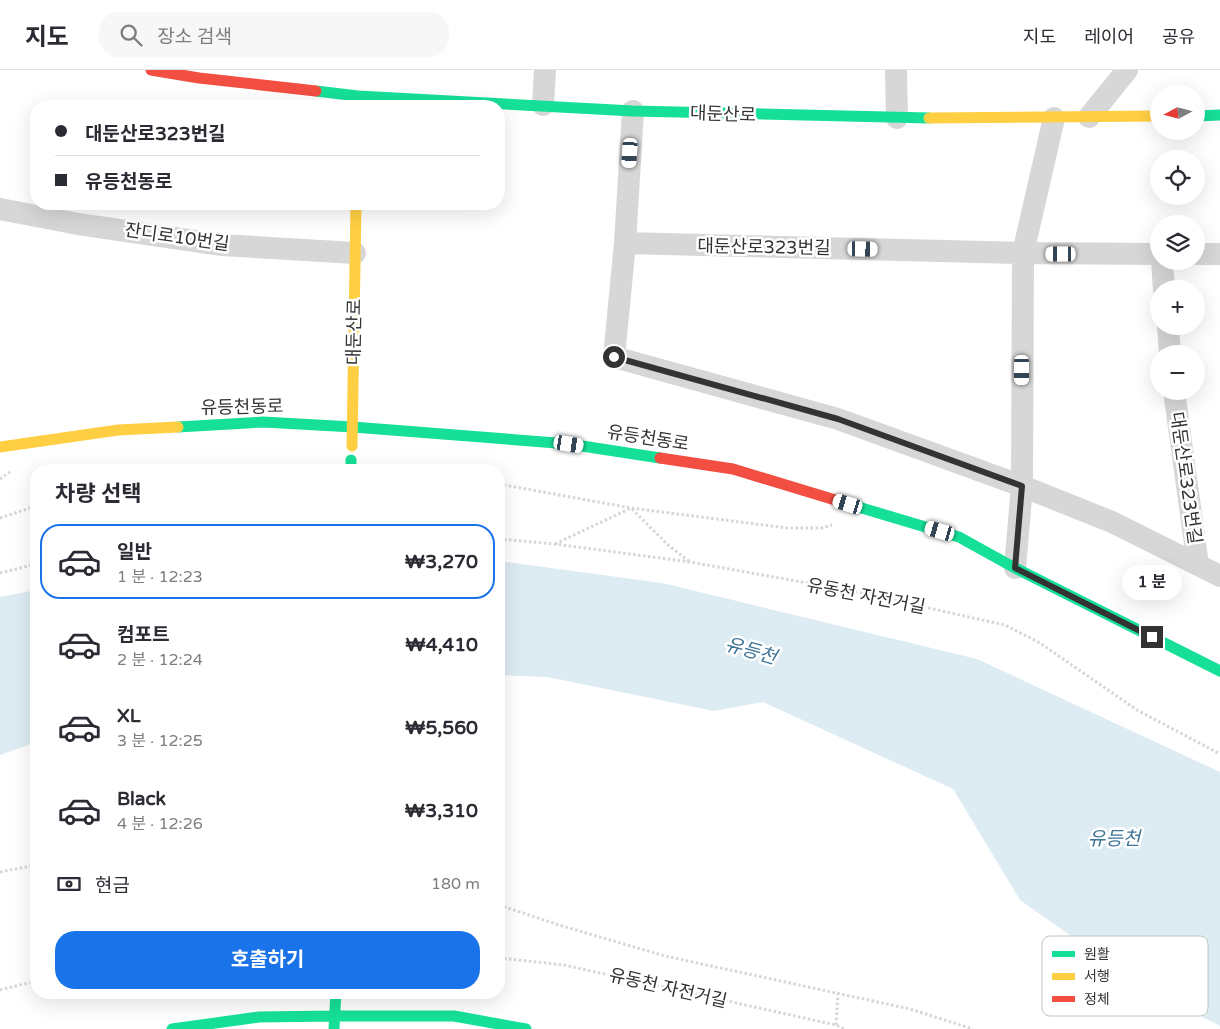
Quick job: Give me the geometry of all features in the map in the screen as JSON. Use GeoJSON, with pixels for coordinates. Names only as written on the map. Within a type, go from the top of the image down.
{"type":"FeatureCollection","features":[{"type":"Feature","properties":{"kind":"main road","name":"대둔산로"},"geometry":{"type":"LineString","coordinates":[[151,70],[351,100]]}},
{"type":"Feature","properties":{"kind":"main road","name":"대둔산로"},"geometry":{"type":"LineString","coordinates":[[505,104],[633,111],[897,118],[1150,116]]}},
{"type":"Feature","properties":{"kind":"main road"},"geometry":{"type":"LineString","coordinates":[[1205,116],[1220,115]]}},
{"type":"Feature","properties":{"kind":"main road","name":"대둔산로"},"geometry":{"type":"LineString","coordinates":[[351,464],[356,210]]}},
{"type":"Feature","properties":{"kind":"main road","name":"유등천동로"},"geometry":{"type":"LineString","coordinates":[[0,447],[128,429],[263,422],[569,444],[733,469],[959,537],[1015,568],[1220,671]]}},
{"type":"Feature","properties":{"kind":"main road"},"geometry":{"type":"LineString","coordinates":[[334,1029],[336,999]]}},
{"type":"Feature","properties":{"kind":"main road"},"geometry":{"type":"LineString","coordinates":[[172,1029],[259,1017],[335,1016],[526,1029]]}},
{"type":"Feature","properties":{"kind":"street"},"geometry":{"type":"LineString","coordinates":[[543,105],[545,70]]}},
{"type":"Feature","properties":{"kind":"street"},"geometry":{"type":"LineString","coordinates":[[896,70],[897,118]]}},
{"type":"Feature","properties":{"kind":"street"},"geometry":{"type":"LineString","coordinates":[[1089,117],[1127,70]]}},
{"type":"Feature","properties":{"kind":"street","name":"대둔산로323번길"},"geometry":{"type":"LineString","coordinates":[[633,111],[625,243],[614,357],[838,419],[1022,486],[1112,522],[1220,576]]}},
{"type":"Feature","properties":{"kind":"street"},"geometry":{"type":"LineString","coordinates":[[1015,568],[1022,486],[1022,253],[1054,118]]}},
{"type":"Feature","properties":{"kind":"street","name":"잔디로10번길"},"geometry":{"type":"LineString","coordinates":[[0,209],[78,224],[222,245],[355,253]]}},
{"type":"Feature","properties":{"kind":"street","name":"대둔산로323번길"},"geometry":{"type":"LineString","coordinates":[[625,243],[1022,253],[1150,254]]}},
{"type":"Feature","properties":{"kind":"street"},"geometry":{"type":"LineString","coordinates":[[1205,254],[1220,254]]}},
{"type":"Feature","properties":{"kind":"street","name":"대둔산로323번길"},"geometry":{"type":"LineString","coordinates":[[1175,400],[1198,565]]}},
{"type":"Feature","properties":{"kind":"path"},"geometry":{"type":"LineString","coordinates":[[505,485],[631,508],[787,528],[822,528],[837,524]]}},
{"type":"Feature","properties":{"kind":"path"},"geometry":{"type":"LineString","coordinates":[[0,518],[30,508]]}},
{"type":"Feature","properties":{"kind":"path"},"geometry":{"type":"LineString","coordinates":[[555,544],[631,508]]}},
{"type":"Feature","properties":{"kind":"path","name":"유동천 자전거길"},"geometry":{"type":"LineString","coordinates":[[631,508],[668,545],[690,562],[852,592],[1005,625],[1040,643],[1137,710],[1220,754]]}},
{"type":"Feature","properties":{"kind":"path"},"geometry":{"type":"LineString","coordinates":[[505,540],[555,544],[690,562]]}},
{"type":"Feature","properties":{"kind":"path"},"geometry":{"type":"LineString","coordinates":[[0,573],[30,566]]}},
{"type":"Feature","properties":{"kind":"path"},"geometry":{"type":"LineString","coordinates":[[0,872],[30,866]]}},
{"type":"Feature","properties":{"kind":"path"},"geometry":{"type":"LineString","coordinates":[[505,907],[664,956],[910,1009],[973,1029]]}},
{"type":"Feature","properties":{"kind":"path","name":"유동천 자전거길"},"geometry":{"type":"LineString","coordinates":[[505,959],[564,965],[836,1025],[844,1029]]}},
{"type":"Feature","properties":{"kind":"path"},"geometry":{"type":"LineString","coordinates":[[0,990],[30,982]]}},
{"type":"Feature","properties":{"kind":"path"},"geometry":{"type":"LineString","coordinates":[[836,1025],[838,993]]}},
{"type":"Feature","properties":{"kind":"water","name":"유등천"},"geometry":{"type":"Polygon","coordinates":[[[505,562],[662,583],[977,659],[1220,772],[1220,1026],[1200,1016],[1208,1016],[1208,936],[1071,936],[1020,900],[953,789],[763,702],[714,711],[547,677],[505,675],[505,562]]]}},
{"type":"Feature","properties":{"kind":"water"},"geometry":{"type":"Polygon","coordinates":[[[30,591],[30,744],[0,755],[0,597],[30,591]]]}},
{"type":"Feature","properties":{"kind":"traffic: fast"},"geometry":{"type":"LineString","coordinates":[[316,91],[358,96],[431,100]]}},
{"type":"Feature","properties":{"kind":"traffic: fast"},"geometry":{"type":"LineString","coordinates":[[505,104],[633,111],[929,118]]}},
{"type":"Feature","properties":{"kind":"traffic: fast"},"geometry":{"type":"LineString","coordinates":[[1205,116],[1220,115]]}},
{"type":"Feature","properties":{"kind":"traffic: fast"},"geometry":{"type":"LineString","coordinates":[[178,427],[263,422],[353,427],[569,444],[660,458]]}},
{"type":"Feature","properties":{"kind":"traffic: fast"},"geometry":{"type":"LineString","coordinates":[[855,506],[959,537],[1015,568],[1220,671]]}},
{"type":"Feature","properties":{"kind":"traffic: fast"},"geometry":{"type":"LineString","coordinates":[[334,1029],[336,999]]}},
{"type":"Feature","properties":{"kind":"traffic: fast"},"geometry":{"type":"LineString","coordinates":[[172,1029],[259,1017],[335,1016],[454,1016],[526,1029]]}},
{"type":"Feature","properties":{"kind":"traffic: slow"},"geometry":{"type":"LineString","coordinates":[[929,118],[1150,116]]}},
{"type":"Feature","properties":{"kind":"traffic: slow"},"geometry":{"type":"LineString","coordinates":[[352,446],[356,210]]}},
{"type":"Feature","properties":{"kind":"traffic: slow"},"geometry":{"type":"LineString","coordinates":[[0,447],[118,430],[178,427]]}},
{"type":"Feature","properties":{"kind":"traffic: jam"},"geometry":{"type":"LineString","coordinates":[[151,70],[199,78],[316,91]]}},
{"type":"Feature","properties":{"kind":"traffic: jam"},"geometry":{"type":"LineString","coordinates":[[660,458],[733,469],[855,506]]}},
{"type":"Feature","properties":{"kind":"route"},"geometry":{"type":"LineString","coordinates":[[614,357],[838,419],[1022,486],[1015,568],[1152,637]]}}]}
